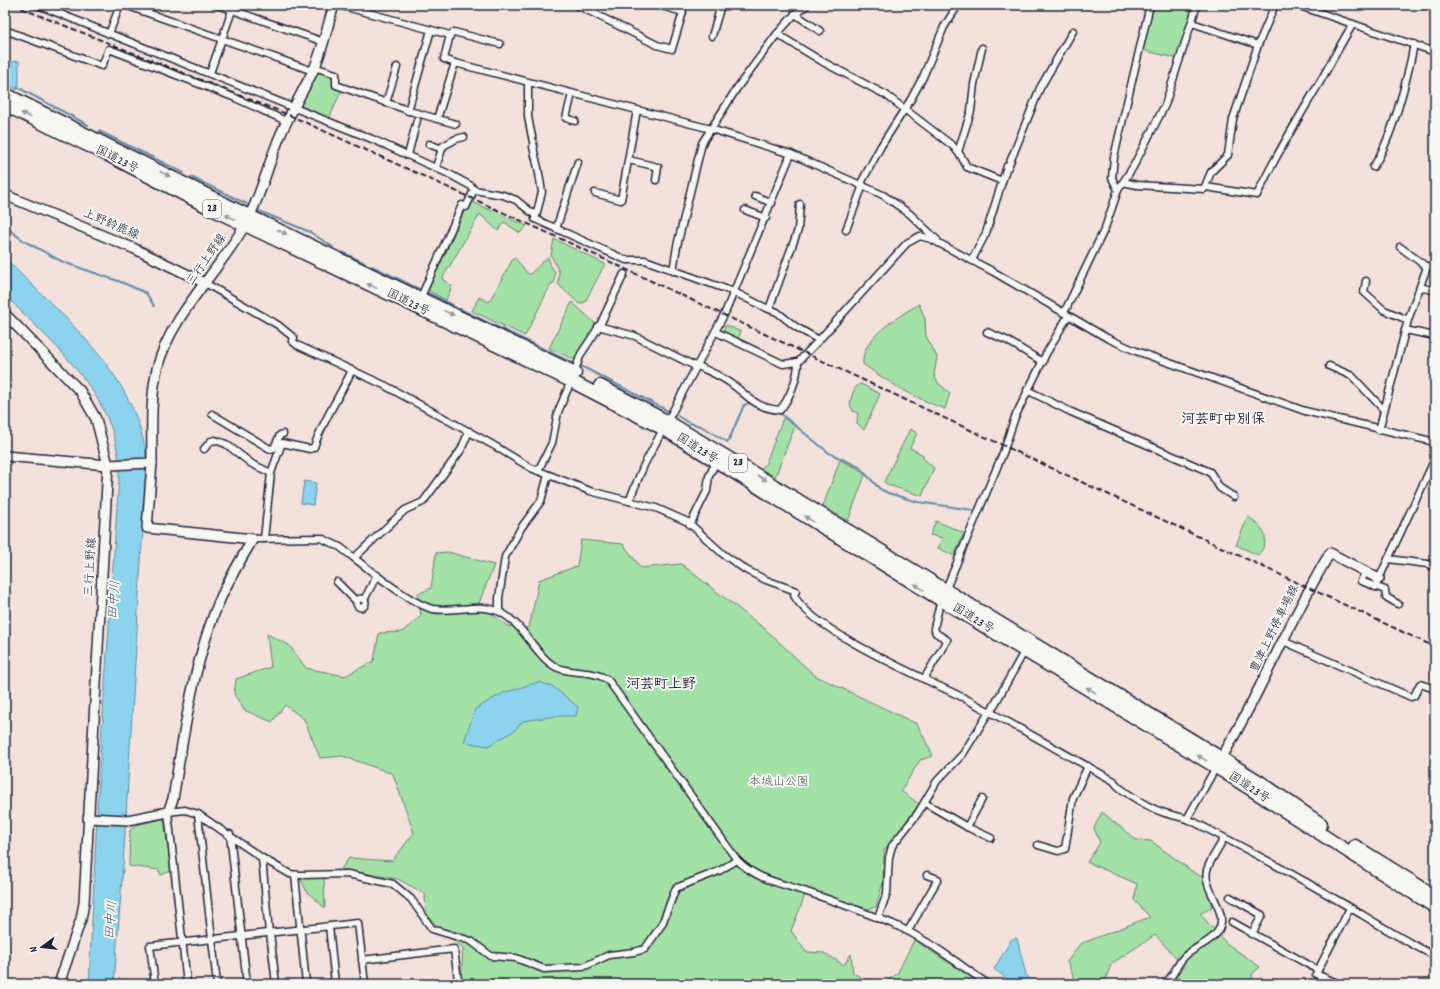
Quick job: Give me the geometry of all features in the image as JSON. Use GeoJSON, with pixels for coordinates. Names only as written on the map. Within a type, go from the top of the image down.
{"type":"FeatureCollection","features":[{"type":"Feature","properties":{"kind":"highway","name":"国道23号"},"geometry":{"type":"LineString","coordinates":[[5,94],[247,220],[420,299],[666,426],[1435,896]]}},
{"type":"Feature","properties":{"kind":"highway","name":"国道23号"},"geometry":{"type":"LineString","coordinates":[[5,105],[573,377]]}},
{"type":"Feature","properties":{"kind":"highway","name":"国道23号"},"geometry":{"type":"LineString","coordinates":[[666,426],[716,462],[943,595],[1025,650],[1219,763],[1435,907]]}},
{"type":"Feature","properties":{"kind":"main road","name":"三行上野線"},"geometry":{"type":"LineString","coordinates":[[253,539],[147,528],[153,401],[158,365],[172,333],[247,220],[286,121],[314,69],[324,42],[334,5]]}},
{"type":"Feature","properties":{"kind":"main road","name":"上野鈴鹿線"},"geometry":{"type":"LineString","coordinates":[[5,195],[136,249],[205,283]]}},
{"type":"Feature","properties":{"kind":"main road","name":"三行上野線"},"geometry":{"type":"LineString","coordinates":[[5,314],[80,391],[96,419],[111,465],[84,903],[81,919],[59,984]]}},
{"type":"Feature","properties":{"kind":"main road"},"geometry":{"type":"LineString","coordinates":[[5,456],[111,465],[149,463]]}},
{"type":"Feature","properties":{"kind":"main road"},"geometry":{"type":"LineString","coordinates":[[90,818],[126,820],[168,812],[172,799],[188,710],[200,661],[222,596],[253,539]]}},
{"type":"Feature","properties":{"kind":"main road","name":"豊津上野停車場線"},"geometry":{"type":"LineString","coordinates":[[1219,763],[1310,586],[1330,553],[1361,568],[1377,583]]}},
{"type":"Feature","properties":{"kind":"street"},"geometry":{"type":"LineString","coordinates":[[38,5],[293,106],[408,154],[465,182],[474,190],[503,195],[516,200],[536,216],[535,219],[626,260],[645,260],[734,292],[777,312],[796,327],[820,340]]}},
{"type":"Feature","properties":{"kind":"street"},"geometry":{"type":"LineString","coordinates":[[109,34],[120,5]]}},
{"type":"Feature","properties":{"kind":"street"},"geometry":{"type":"LineString","coordinates":[[125,5],[222,39],[314,69],[336,74],[336,85],[408,111],[456,124]]}},
{"type":"Feature","properties":{"kind":"street"},"geometry":{"type":"LineString","coordinates":[[218,5],[233,8],[324,42]]}},
{"type":"Feature","properties":{"kind":"street"},"geometry":{"type":"LineString","coordinates":[[339,5],[450,35],[454,32],[500,44]]}},
{"type":"Feature","properties":{"kind":"street"},"geometry":{"type":"LineString","coordinates":[[577,5],[657,45],[672,49],[683,12],[658,5]]}},
{"type":"Feature","properties":{"kind":"street"},"geometry":{"type":"LineString","coordinates":[[712,36],[721,5]]}},
{"type":"Feature","properties":{"kind":"street"},"geometry":{"type":"LineString","coordinates":[[673,270],[677,246],[702,143],[737,88],[777,34],[795,14],[807,5]]}},
{"type":"Feature","properties":{"kind":"street"},"geometry":{"type":"LineString","coordinates":[[846,230],[862,185],[881,146],[923,77],[944,26],[958,5]]}},
{"type":"Feature","properties":{"kind":"street"},"geometry":{"type":"LineString","coordinates":[[1118,190],[1112,178],[1114,156],[1150,5]]}},
{"type":"Feature","properties":{"kind":"street"},"geometry":{"type":"LineString","coordinates":[[924,679],[946,640],[936,633],[934,629],[943,595],[1027,390],[1043,362],[1066,315],[1105,228],[1118,190],[1133,167],[1165,105],[1197,5]]}},
{"type":"Feature","properties":{"kind":"street"},"geometry":{"type":"LineString","coordinates":[[1206,187],[1211,172],[1228,155],[1233,119],[1258,44],[1275,5]]}},
{"type":"Feature","properties":{"kind":"street"},"geometry":{"type":"LineString","coordinates":[[1297,5],[1435,52]]}},
{"type":"Feature","properties":{"kind":"street"},"geometry":{"type":"LineString","coordinates":[[210,73],[233,8]]}},
{"type":"Feature","properties":{"kind":"street"},"geometry":{"type":"LineString","coordinates":[[795,14],[820,30]]}},
{"type":"Feature","properties":{"kind":"street"},"geometry":{"type":"LineString","coordinates":[[1192,23],[1258,44]]}},
{"type":"Feature","properties":{"kind":"street"},"geometry":{"type":"LineString","coordinates":[[1123,182],[1137,185],[1204,189],[1206,187],[1257,195],[1273,161],[1328,69],[1339,45],[1353,24]]}},
{"type":"Feature","properties":{"kind":"street"},"geometry":{"type":"LineString","coordinates":[[5,30],[102,66],[109,49],[233,97],[286,121]]}},
{"type":"Feature","properties":{"kind":"street"},"geometry":{"type":"LineString","coordinates":[[408,111],[431,30]]}},
{"type":"Feature","properties":{"kind":"street"},"geometry":{"type":"LineString","coordinates":[[972,260],[986,233],[1002,181],[1040,88],[1073,30]]}},
{"type":"Feature","properties":{"kind":"street"},"geometry":{"type":"LineString","coordinates":[[777,34],[839,70],[875,88],[958,152],[967,167],[1002,181]]}},
{"type":"Feature","properties":{"kind":"street"},"geometry":{"type":"LineString","coordinates":[[450,35],[444,59],[528,83],[711,129],[791,154],[862,185],[893,201],[941,244]]}},
{"type":"Feature","properties":{"kind":"street"},"geometry":{"type":"LineString","coordinates":[[1373,167],[1389,132],[1407,79],[1414,44]]}},
{"type":"Feature","properties":{"kind":"street"},"geometry":{"type":"LineString","coordinates":[[958,152],[962,145],[971,111],[974,84],[982,48]]}},
{"type":"Feature","properties":{"kind":"street"},"geometry":{"type":"LineString","coordinates":[[437,119],[455,63]]}},
{"type":"Feature","properties":{"kind":"street"},"geometry":{"type":"LineString","coordinates":[[386,103],[397,67]]}},
{"type":"Feature","properties":{"kind":"street"},"geometry":{"type":"LineString","coordinates":[[528,83],[529,129],[534,147],[542,192],[536,216]]}},
{"type":"Feature","properties":{"kind":"street"},"geometry":{"type":"LineString","coordinates":[[572,94],[566,118],[575,121]]}},
{"type":"Feature","properties":{"kind":"street"},"geometry":{"type":"LineString","coordinates":[[595,193],[621,200],[637,110]]}},
{"type":"Feature","properties":{"kind":"street"},"geometry":{"type":"LineString","coordinates":[[408,154],[418,120]]}},
{"type":"Feature","properties":{"kind":"street"},"geometry":{"type":"LineString","coordinates":[[436,167],[443,146],[464,137]]}},
{"type":"Feature","properties":{"kind":"street"},"geometry":{"type":"LineString","coordinates":[[429,144],[442,149]]}},
{"type":"Feature","properties":{"kind":"street"},"geometry":{"type":"LineString","coordinates":[[629,501],[639,475],[716,332],[766,218],[791,154]]}},
{"type":"Feature","properties":{"kind":"street"},"geometry":{"type":"LineString","coordinates":[[629,160],[658,166],[656,180]]}},
{"type":"Feature","properties":{"kind":"street"},"geometry":{"type":"LineString","coordinates":[[556,229],[578,162]]}},
{"type":"Feature","properties":{"kind":"street"},"geometry":{"type":"LineString","coordinates":[[420,299],[462,205],[466,207],[474,190]]}},
{"type":"Feature","properties":{"kind":"street"},"geometry":{"type":"LineString","coordinates":[[755,196],[772,202]]}},
{"type":"Feature","properties":{"kind":"street"},"geometry":{"type":"LineString","coordinates":[[769,309],[798,230],[800,204]]}},
{"type":"Feature","properties":{"kind":"street"},"geometry":{"type":"LineString","coordinates":[[745,210],[766,218]]}},
{"type":"Feature","properties":{"kind":"street"},"geometry":{"type":"LineString","coordinates":[[598,326],[635,336],[726,380],[749,400],[766,407],[780,410],[787,402],[792,389],[798,362],[820,340],[910,239],[920,236],[941,244],[972,260],[1107,338],[1136,351],[1305,411],[1379,430],[1435,442]]}},
{"type":"Feature","properties":{"kind":"street"},"geometry":{"type":"LineString","coordinates":[[1400,247],[1427,267]]}},
{"type":"Feature","properties":{"kind":"street"},"geometry":{"type":"LineString","coordinates":[[1427,267],[1435,264]]}},
{"type":"Feature","properties":{"kind":"street"},"geometry":{"type":"LineString","coordinates":[[1379,430],[1405,330],[1427,267]]}},
{"type":"Feature","properties":{"kind":"street"},"geometry":{"type":"LineString","coordinates":[[538,471],[552,444],[558,412],[581,354],[598,326],[624,274]]}},
{"type":"Feature","properties":{"kind":"street"},"geometry":{"type":"LineString","coordinates":[[1366,281],[1364,292],[1377,305],[1408,320]]}},
{"type":"Feature","properties":{"kind":"street"},"geometry":{"type":"LineString","coordinates":[[205,283],[278,325],[294,338],[292,341],[297,345],[352,370],[469,431],[523,464],[590,491],[656,508],[690,525],[723,554],[746,570],[766,580],[796,591],[794,595],[798,604],[827,626],[852,642],[989,712],[1088,766],[1114,781],[1116,785],[1128,794],[1161,812],[1187,819],[1224,838],[1350,908],[1383,929],[1435,956]]}},
{"type":"Feature","properties":{"kind":"street"},"geometry":{"type":"LineString","coordinates":[[1420,287],[1435,291]]}},
{"type":"Feature","properties":{"kind":"street"},"geometry":{"type":"LineString","coordinates":[[1405,330],[1435,336]]}},
{"type":"Feature","properties":{"kind":"street"},"geometry":{"type":"LineString","coordinates":[[716,332],[783,364],[798,362]]}},
{"type":"Feature","properties":{"kind":"street"},"geometry":{"type":"LineString","coordinates":[[987,332],[1006,340],[1043,362]]}},
{"type":"Feature","properties":{"kind":"street"},"geometry":{"type":"LineString","coordinates":[[1329,366],[1352,376],[1384,410]]}},
{"type":"Feature","properties":{"kind":"street"},"geometry":{"type":"LineString","coordinates":[[264,539],[271,473],[282,443],[310,449],[314,447],[324,422],[343,390],[352,370]]}},
{"type":"Feature","properties":{"kind":"street"},"geometry":{"type":"LineString","coordinates":[[1027,390],[1070,411],[1210,472],[1220,488],[1234,497]]}},
{"type":"Feature","properties":{"kind":"street"},"geometry":{"type":"LineString","coordinates":[[212,414],[270,450],[274,448],[280,435],[283,434]]}},
{"type":"Feature","properties":{"kind":"street"},"geometry":{"type":"LineString","coordinates":[[354,558],[405,510],[423,502],[461,450],[469,431]]}},
{"type":"Feature","properties":{"kind":"street"},"geometry":{"type":"LineString","coordinates":[[204,449],[211,441],[222,442],[252,464],[271,473]]}},
{"type":"Feature","properties":{"kind":"street"},"geometry":{"type":"LineString","coordinates":[[1398,604],[1386,597],[1384,590],[1377,583],[1435,459]]}},
{"type":"Feature","properties":{"kind":"street"},"geometry":{"type":"LineString","coordinates":[[690,525],[707,492],[709,476],[716,462]]}},
{"type":"Feature","properties":{"kind":"street"},"geometry":{"type":"LineString","coordinates":[[499,612],[499,598],[505,557],[521,528],[541,501],[548,475]]}},
{"type":"Feature","properties":{"kind":"street"},"geometry":{"type":"LineString","coordinates":[[253,539],[321,538],[335,544],[424,606],[441,610],[484,608],[499,612],[518,626],[551,664],[562,669],[594,673],[608,680],[737,860],[752,873],[764,879],[804,891],[878,918],[908,931],[988,984]]}},
{"type":"Feature","properties":{"kind":"street"},"geometry":{"type":"LineString","coordinates":[[1388,559],[1428,564],[1435,568]]}},
{"type":"Feature","properties":{"kind":"street"},"geometry":{"type":"LineString","coordinates":[[337,582],[358,607],[360,599],[364,600],[378,574]]}},
{"type":"Feature","properties":{"kind":"street"},"geometry":{"type":"LineString","coordinates":[[1283,641],[1411,697],[1414,696],[1420,684],[1435,689]]}},
{"type":"Feature","properties":{"kind":"street"},"geometry":{"type":"LineString","coordinates":[[878,918],[887,893],[891,849],[925,803],[939,778],[963,754],[1025,650]]}},
{"type":"Feature","properties":{"kind":"street"},"geometry":{"type":"LineString","coordinates":[[1187,819],[1219,763]]}},
{"type":"Feature","properties":{"kind":"street"},"geometry":{"type":"LineString","coordinates":[[1038,845],[1058,851],[1065,849],[1073,798],[1088,766]]}},
{"type":"Feature","properties":{"kind":"street"},"geometry":{"type":"LineString","coordinates":[[967,827],[982,799]]}},
{"type":"Feature","properties":{"kind":"street"},"geometry":{"type":"LineString","coordinates":[[925,803],[967,827],[990,838]]}},
{"type":"Feature","properties":{"kind":"street"},"geometry":{"type":"LineString","coordinates":[[187,984],[168,812],[185,810],[198,814],[230,834],[262,858],[286,872],[295,875],[348,874],[393,884],[410,898],[432,929],[471,941],[491,956],[516,958],[551,970],[583,967],[609,955],[634,952],[644,948],[662,924],[676,888],[719,870],[737,860]]}},
{"type":"Feature","properties":{"kind":"street"},"geometry":{"type":"LineString","coordinates":[[198,814],[217,984]]}},
{"type":"Feature","properties":{"kind":"street"},"geometry":{"type":"LineString","coordinates":[[230,834],[247,984]]}},
{"type":"Feature","properties":{"kind":"street"},"geometry":{"type":"LineString","coordinates":[[1164,984],[1170,980],[1180,961],[1186,955],[1206,943],[1219,930],[1222,915],[1213,898],[1207,870],[1224,838]]}},
{"type":"Feature","properties":{"kind":"street"},"geometry":{"type":"LineString","coordinates":[[262,858],[276,984]]}},
{"type":"Feature","properties":{"kind":"street"},"geometry":{"type":"LineString","coordinates":[[295,875],[306,984]]}},
{"type":"Feature","properties":{"kind":"street"},"geometry":{"type":"LineString","coordinates":[[908,931],[938,879],[927,875]]}},
{"type":"Feature","properties":{"kind":"street"},"geometry":{"type":"LineString","coordinates":[[1230,897],[1262,915],[1252,934]]}},
{"type":"Feature","properties":{"kind":"street"},"geometry":{"type":"LineString","coordinates":[[1338,984],[1324,981],[1316,974],[1350,908]]}},
{"type":"Feature","properties":{"kind":"street"},"geometry":{"type":"LineString","coordinates":[[1232,922],[1318,970]]}},
{"type":"Feature","properties":{"kind":"street"},"geometry":{"type":"LineString","coordinates":[[154,984],[150,946],[358,923],[365,984]]}},
{"type":"Feature","properties":{"kind":"street"},"geometry":{"type":"LineString","coordinates":[[329,926],[335,984]]}},
{"type":"Feature","properties":{"kind":"street"},"geometry":{"type":"LineString","coordinates":[[362,960],[454,949],[458,980],[455,984]]}},
{"type":"Feature","properties":{"kind":"green space"},"geometry":{"type":"Polygon","coordinates":[[[1152,5],[1196,5],[1179,59],[1142,50],[1152,5]]]}},
{"type":"Feature","properties":{"kind":"green space"},"geometry":{"type":"Polygon","coordinates":[[[317,71],[333,75],[333,86],[342,89],[329,119],[300,106],[317,71]]]}},
{"type":"Feature","properties":{"kind":"green space"},"geometry":{"type":"Polygon","coordinates":[[[472,202],[527,226],[520,233],[504,222],[498,231],[480,214],[442,279],[452,286],[446,300],[429,291],[429,289],[466,208],[472,202]]]}},
{"type":"Feature","properties":{"kind":"green space"},"geometry":{"type":"Polygon","coordinates":[[[554,239],[605,264],[585,302],[579,304],[558,284],[559,272],[551,255],[554,239]]]}},
{"type":"Feature","properties":{"kind":"green space"},"geometry":{"type":"Polygon","coordinates":[[[514,257],[529,275],[548,257],[555,272],[554,283],[551,284],[525,336],[472,311],[479,297],[489,302],[514,257]]]}},
{"type":"Feature","properties":{"kind":"green space"},"geometry":{"type":"Polygon","coordinates":[[[572,302],[597,325],[578,361],[549,348],[572,302]]]}},
{"type":"Feature","properties":{"kind":"green space"},"geometry":{"type":"Polygon","coordinates":[[[919,304],[925,319],[926,336],[937,357],[934,375],[938,383],[950,393],[945,409],[902,390],[863,364],[864,354],[868,345],[875,336],[902,314],[919,304]]]}},
{"type":"Feature","properties":{"kind":"green space"},"geometry":{"type":"Polygon","coordinates":[[[726,325],[741,332],[737,341],[722,334],[726,325]]]}},
{"type":"Feature","properties":{"kind":"green space"},"geometry":{"type":"Polygon","coordinates":[[[861,384],[880,394],[864,430],[857,423],[858,413],[853,411],[850,404],[856,387],[861,384]]]}},
{"type":"Feature","properties":{"kind":"green space"},"geometry":{"type":"Polygon","coordinates":[[[783,418],[795,426],[775,477],[761,469],[766,463],[783,418]]]}},
{"type":"Feature","properties":{"kind":"green space"},"geometry":{"type":"Polygon","coordinates":[[[910,429],[917,433],[910,448],[923,455],[923,458],[934,468],[922,496],[888,485],[884,482],[910,429]]]}},
{"type":"Feature","properties":{"kind":"green space"},"geometry":{"type":"Polygon","coordinates":[[[840,460],[857,468],[865,475],[848,521],[823,506],[840,460]]]}},
{"type":"Feature","properties":{"kind":"green space"},"geometry":{"type":"Polygon","coordinates":[[[1248,517],[1262,529],[1264,534],[1265,544],[1258,555],[1236,545],[1248,517]]]}},
{"type":"Feature","properties":{"kind":"green space"},"geometry":{"type":"Polygon","coordinates":[[[936,521],[964,533],[954,556],[938,548],[942,538],[930,535],[936,521]]]}},
{"type":"Feature","properties":{"kind":"green space","name":"本城山公園"},"geometry":{"type":"Polygon","coordinates":[[[581,540],[623,544],[641,568],[681,564],[765,629],[814,675],[917,724],[933,756],[920,760],[901,791],[919,804],[884,851],[883,882],[876,907],[867,909],[807,890],[791,931],[806,952],[824,953],[844,965],[851,954],[853,973],[873,984],[461,984],[463,948],[436,925],[426,913],[425,894],[398,879],[341,869],[349,858],[392,861],[414,833],[393,774],[343,756],[320,758],[304,719],[285,705],[272,722],[244,710],[234,694],[236,679],[271,667],[267,634],[289,645],[306,668],[345,676],[374,661],[379,633],[402,632],[421,616],[418,594],[431,588],[436,553],[448,552],[494,565],[479,603],[507,626],[529,628],[539,580],[577,566],[581,540]]]}},
{"type":"Feature","properties":{"kind":"green space"},"geometry":{"type":"Polygon","coordinates":[[[1102,812],[1136,840],[1151,841],[1196,874],[1203,877],[1212,907],[1200,914],[1226,943],[1260,967],[1252,974],[1253,984],[1171,984],[1184,966],[1155,935],[1111,964],[1104,984],[1077,984],[1067,962],[1080,944],[1150,917],[1134,900],[1137,884],[1087,862],[1100,843],[1094,828],[1102,812]]]}},
{"type":"Feature","properties":{"kind":"green space"},"geometry":{"type":"Polygon","coordinates":[[[164,819],[171,871],[161,875],[159,870],[129,866],[130,830],[136,825],[164,819]]]}},
{"type":"Feature","properties":{"kind":"green space"},"geometry":{"type":"Polygon","coordinates":[[[300,878],[324,878],[325,908],[307,892],[300,878]]]}},
{"type":"Feature","properties":{"kind":"green space"},"geometry":{"type":"Polygon","coordinates":[[[914,940],[982,984],[883,984],[897,974],[914,940]]]}},
{"type":"Feature","properties":{"kind":"water"},"geometry":{"type":"Polygon","coordinates":[[[19,61],[19,86],[17,90],[5,83],[5,64],[11,64],[12,62],[19,61]]]}},
{"type":"Feature","properties":{"kind":"water","name":"田中川"},"geometry":{"type":"Polygon","coordinates":[[[5,258],[68,320],[107,365],[123,389],[135,415],[145,447],[146,477],[123,866],[114,984],[89,984],[99,772],[119,483],[118,454],[112,430],[102,407],[89,386],[58,348],[5,295],[5,258]]]}},
{"type":"Feature","properties":{"kind":"water"},"geometry":{"type":"Polygon","coordinates":[[[304,481],[316,483],[313,505],[301,503],[304,481]]]}},
{"type":"Feature","properties":{"kind":"water"},"geometry":{"type":"Polygon","coordinates":[[[538,682],[552,686],[578,707],[576,716],[556,716],[523,721],[514,731],[488,746],[464,742],[475,709],[503,693],[538,682]]]}},
{"type":"Feature","properties":{"kind":"water"},"geometry":{"type":"Polygon","coordinates":[[[1017,938],[1026,975],[1036,984],[1014,984],[994,969],[1011,940],[1017,938]]]}},
{"type":"Feature","properties":{"kind":"waterway"},"geometry":{"type":"LineString","coordinates":[[17,87],[88,125]]}},
{"type":"Feature","properties":{"kind":"waterway"},"geometry":{"type":"LineString","coordinates":[[99,131],[184,173]]}},
{"type":"Feature","properties":{"kind":"waterway"},"geometry":{"type":"LineString","coordinates":[[191,177],[247,204]]}},
{"type":"Feature","properties":{"kind":"waterway"},"geometry":{"type":"LineString","coordinates":[[259,211],[310,232],[333,247]]}},
{"type":"Feature","properties":{"kind":"waterway"},"geometry":{"type":"LineString","coordinates":[[5,230],[7,228],[24,241],[63,262],[121,282],[146,293],[154,306]]}},
{"type":"Feature","properties":{"kind":"waterway"},"geometry":{"type":"LineString","coordinates":[[342,252],[365,263]]}},
{"type":"Feature","properties":{"kind":"waterway"},"geometry":{"type":"LineString","coordinates":[[372,266],[421,290]]}},
{"type":"Feature","properties":{"kind":"waterway"},"geometry":{"type":"LineString","coordinates":[[428,293],[453,305]]}},
{"type":"Feature","properties":{"kind":"waterway"},"geometry":{"type":"LineString","coordinates":[[460,309],[575,364]]}},
{"type":"Feature","properties":{"kind":"waterway"},"geometry":{"type":"LineString","coordinates":[[579,365],[670,412]]}},
{"type":"Feature","properties":{"kind":"waterway"},"geometry":{"type":"LineString","coordinates":[[726,441],[728,442],[744,405],[749,403],[766,411],[781,414],[829,453],[859,467],[880,489],[888,493],[918,502],[973,510]]}},
{"type":"Feature","properties":{"kind":"waterway"},"geometry":{"type":"LineString","coordinates":[[676,415],[689,423],[701,426],[724,440]]}},
{"type":"Feature","properties":{"kind":"railway"},"geometry":{"type":"LineString","coordinates":[[13,5],[289,115],[559,238],[1435,647]]}},
{"type":"Feature","properties":{"kind":"district","name":"河芸町中別保"},"geometry":{"type":"Point","coordinates":[1223,420]}},
{"type":"Feature","properties":{"kind":"district","name":"河芸町上野"},"geometry":{"type":"Point","coordinates":[661,685]}}]}
